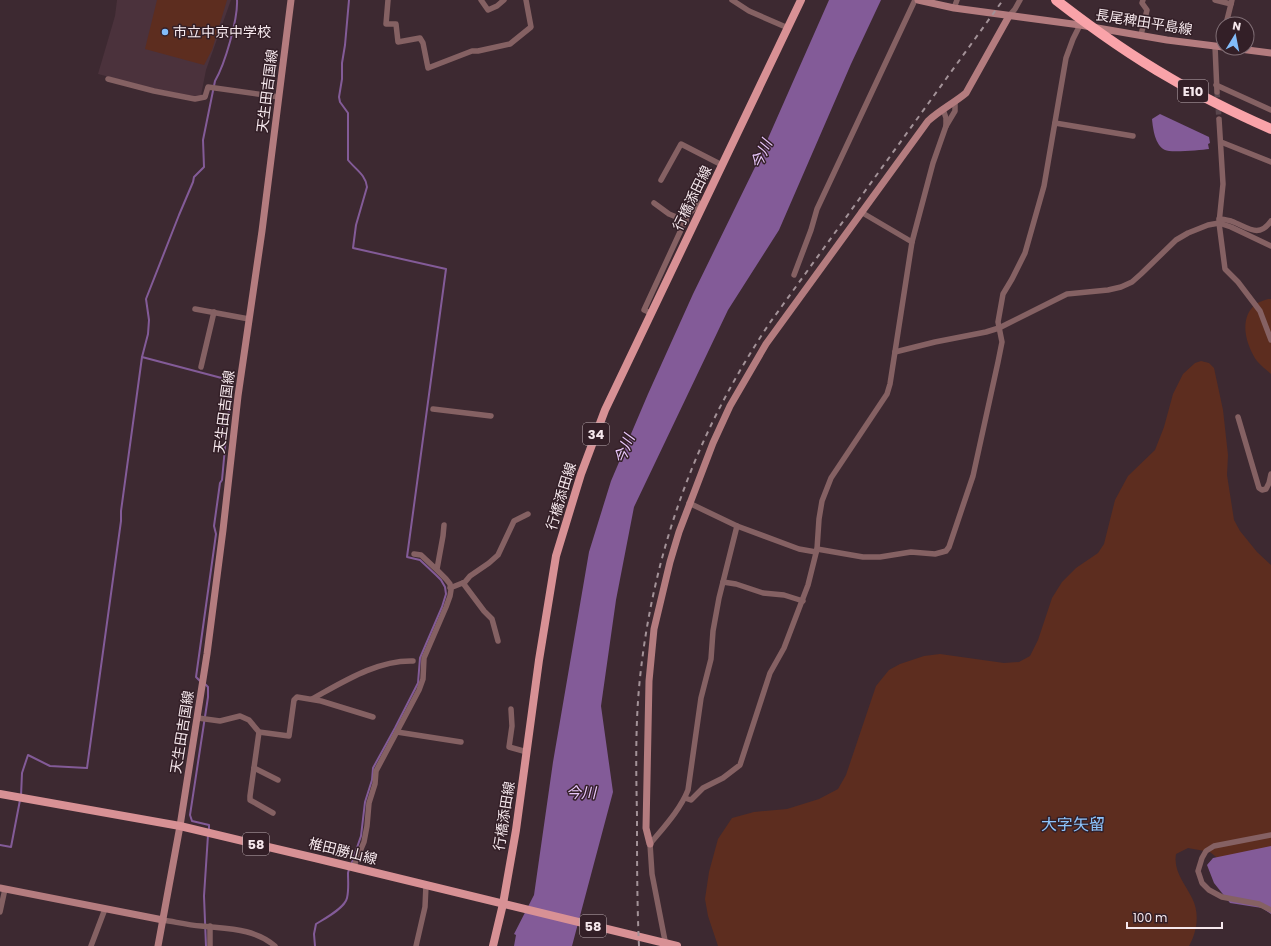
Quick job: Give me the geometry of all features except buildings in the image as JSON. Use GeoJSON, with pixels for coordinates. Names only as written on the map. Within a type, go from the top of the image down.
{"type":"FeatureCollection","features":[{"type":"Feature","properties":{"kind":"highway","name":"E10"},"geometry":{"type":"LineString","coordinates":[[1056,0],[1119,47],[1169,78],[1228,110],[1271,129]]}},
{"type":"Feature","properties":{"kind":"main road","name":"行橋添田線"},"geometry":{"type":"LineString","coordinates":[[494,946],[506,905],[539,660],[556,556],[581,474],[604,410],[801,0]]}},
{"type":"Feature","properties":{"kind":"main road","name":"椎田勝山線"},"geometry":{"type":"LineString","coordinates":[[0,794],[180,826],[677,946]]}},
{"type":"Feature","properties":{"kind":"street","name":"天生田吉国線"},"geometry":{"type":"LineString","coordinates":[[158,946],[164,920],[198,718],[221,545],[238,396],[291,0]]}},
{"type":"Feature","properties":{"kind":"street"},"geometry":{"type":"LineString","coordinates":[[388,0],[386,24],[396,24],[398,42],[420,38],[423,43],[428,68],[472,51],[510,44],[531,26],[526,0]]}},
{"type":"Feature","properties":{"kind":"street"},"geometry":{"type":"LineString","coordinates":[[481,0],[488,10],[497,6],[504,0]]}},
{"type":"Feature","properties":{"kind":"street"},"geometry":{"type":"LineString","coordinates":[[732,0],[749,11],[788,28]]}},
{"type":"Feature","properties":{"kind":"street"},"geometry":{"type":"LineString","coordinates":[[794,275],[811,230],[817,209],[917,0]]}},
{"type":"Feature","properties":{"kind":"street","name":"長尾稗田平島線"},"geometry":{"type":"LineString","coordinates":[[917,0],[954,8],[1215,45]]}},
{"type":"Feature","properties":{"kind":"street"},"geometry":{"type":"LineString","coordinates":[[954,8],[957,0]]}},
{"type":"Feature","properties":{"kind":"street"},"geometry":{"type":"LineString","coordinates":[[666,946],[652,874],[650,844],[646,828],[649,681],[654,629],[670,562],[689,504],[713,443],[730,406],[766,344],[928,121],[966,93],[1009,16],[1020,0]]}},
{"type":"Feature","properties":{"kind":"street"},"geometry":{"type":"LineString","coordinates":[[1141,35],[1147,10],[1142,3],[1143,0]]}},
{"type":"Feature","properties":{"kind":"street"},"geometry":{"type":"LineString","coordinates":[[1215,0],[1231,2],[1228,16]]}},
{"type":"Feature","properties":{"kind":"street"},"geometry":{"type":"LineString","coordinates":[[689,504],[737,526],[799,549],[863,557],[911,552],[935,554],[946,551],[955,530],[973,476],[1002,342],[998,322],[1003,294],[1012,280],[1025,253],[1044,186],[1066,58],[1080,25]]}},
{"type":"Feature","properties":{"kind":"street"},"geometry":{"type":"LineString","coordinates":[[1255,51],[1271,53]]}},
{"type":"Feature","properties":{"kind":"street"},"geometry":{"type":"LineString","coordinates":[[1217,92],[1216,85],[1219,56]]}},
{"type":"Feature","properties":{"kind":"street"},"geometry":{"type":"LineString","coordinates":[[108,79],[154,91],[195,99],[205,97],[208,87],[279,97]]}},
{"type":"Feature","properties":{"kind":"street"},"geometry":{"type":"LineString","coordinates":[[1216,85],[1271,110]]}},
{"type":"Feature","properties":{"kind":"street"},"geometry":{"type":"LineString","coordinates":[[685,798],[691,800],[703,788],[723,778],[740,765],[770,673],[784,648],[803,601],[817,551],[819,519],[822,501],[827,487],[831,478],[887,394],[890,384],[912,242],[933,163],[946,126],[955,111],[955,102]]}},
{"type":"Feature","properties":{"kind":"street"},"geometry":{"type":"LineString","coordinates":[[943,109],[946,118],[946,126]]}},
{"type":"Feature","properties":{"kind":"street"},"geometry":{"type":"LineString","coordinates":[[1219,119],[1223,184],[1219,221],[1225,269],[1238,282],[1260,312],[1271,340]]}},
{"type":"Feature","properties":{"kind":"street"},"geometry":{"type":"LineString","coordinates":[[1055,123],[1133,136]]}},
{"type":"Feature","properties":{"kind":"street"},"geometry":{"type":"LineString","coordinates":[[1221,142],[1271,162]]}},
{"type":"Feature","properties":{"kind":"street"},"geometry":{"type":"LineString","coordinates":[[660,180],[681,144],[722,165]]}},
{"type":"Feature","properties":{"kind":"street"},"geometry":{"type":"LineString","coordinates":[[654,203],[668,214],[686,221]]}},
{"type":"Feature","properties":{"kind":"street"},"geometry":{"type":"LineString","coordinates":[[651,313],[644,310],[686,221],[690,213],[699,203],[703,205]]}},
{"type":"Feature","properties":{"kind":"street"},"geometry":{"type":"LineString","coordinates":[[861,212],[912,242]]}},
{"type":"Feature","properties":{"kind":"street"},"geometry":{"type":"LineString","coordinates":[[895,352],[999,328],[1067,294],[1108,290],[1132,282],[1176,240],[1199,228],[1219,221],[1230,220],[1254,231],[1263,229],[1271,221]]}},
{"type":"Feature","properties":{"kind":"street"},"geometry":{"type":"LineString","coordinates":[[1219,221],[1271,246]]}},
{"type":"Feature","properties":{"kind":"street"},"geometry":{"type":"LineString","coordinates":[[195,309],[249,319]]}},
{"type":"Feature","properties":{"kind":"street"},"geometry":{"type":"LineString","coordinates":[[201,367],[214,312]]}},
{"type":"Feature","properties":{"kind":"street"},"geometry":{"type":"LineString","coordinates":[[433,409],[491,416]]}},
{"type":"Feature","properties":{"kind":"street"},"geometry":{"type":"LineString","coordinates":[[1238,417],[1259,488],[1262,490],[1266,489],[1271,474]]}},
{"type":"Feature","properties":{"kind":"street"},"geometry":{"type":"LineString","coordinates":[[450,588],[463,583],[498,555],[514,521],[528,514]]}},
{"type":"Feature","properties":{"kind":"street"},"geometry":{"type":"LineString","coordinates":[[437,569],[444,525]]}},
{"type":"Feature","properties":{"kind":"street"},"geometry":{"type":"LineString","coordinates":[[650,844],[685,798],[688,790],[692,753],[701,698],[712,659],[713,631],[737,526]]}},
{"type":"Feature","properties":{"kind":"street"},"geometry":{"type":"LineString","coordinates":[[353,868],[364,842],[368,826],[369,803],[375,784],[376,771],[413,702],[423,679],[424,658],[450,596],[450,588],[446,579],[421,555],[414,554]]}},
{"type":"Feature","properties":{"kind":"street"},"geometry":{"type":"LineString","coordinates":[[723,582],[736,584],[763,593],[784,595],[803,601]]}},
{"type":"Feature","properties":{"kind":"street"},"geometry":{"type":"LineString","coordinates":[[463,583],[484,611],[492,619],[498,641]]}},
{"type":"Feature","properties":{"kind":"street"},"geometry":{"type":"LineString","coordinates":[[312,699],[338,684],[381,665],[400,661],[413,661]]}},
{"type":"Feature","properties":{"kind":"street"},"geometry":{"type":"LineString","coordinates":[[198,718],[220,720],[240,716],[249,720],[259,732],[289,736],[294,700],[298,697],[312,699],[373,717]]}},
{"type":"Feature","properties":{"kind":"street"},"geometry":{"type":"LineString","coordinates":[[511,709],[512,726],[509,747],[526,752]]}},
{"type":"Feature","properties":{"kind":"street"},"geometry":{"type":"LineString","coordinates":[[259,732],[250,800],[273,813]]}},
{"type":"Feature","properties":{"kind":"street"},"geometry":{"type":"LineString","coordinates":[[397,732],[461,742]]}},
{"type":"Feature","properties":{"kind":"street"},"geometry":{"type":"LineString","coordinates":[[254,768],[278,780]]}},
{"type":"Feature","properties":{"kind":"street"},"geometry":{"type":"LineString","coordinates":[[1271,835],[1214,846],[1206,852],[1202,858],[1198,871],[1202,883],[1209,890],[1222,897],[1259,904],[1271,910]]}},
{"type":"Feature","properties":{"kind":"street"},"geometry":{"type":"LineString","coordinates":[[416,946],[425,907],[426,885]]}},
{"type":"Feature","properties":{"kind":"street"},"geometry":{"type":"LineString","coordinates":[[0,912],[2,889],[164,920],[258,934],[275,946]]}},
{"type":"Feature","properties":{"kind":"street"},"geometry":{"type":"LineString","coordinates":[[90,946],[105,909]]}},
{"type":"Feature","properties":{"kind":"street"},"geometry":{"type":"LineString","coordinates":[[210,926],[210,946]]}},
{"type":"Feature","properties":{"kind":"shaded area","name":"市立中京中学校"},"geometry":{"type":"Polygon","coordinates":[[[117,0],[231,0],[206,70],[201,95],[199,97],[155,89],[98,74],[115,16],[117,0]]]}},
{"type":"Feature","properties":{"kind":"shaded area"},"geometry":{"type":"Polygon","coordinates":[[[157,0],[227,0],[212,50],[204,65],[145,49],[157,0]]]}},
{"type":"Feature","properties":{"kind":"shaded area"},"geometry":{"type":"Polygon","coordinates":[[[1271,299],[1271,374],[1257,361],[1253,355],[1247,340],[1246,332],[1247,317],[1250,310],[1257,303],[1271,299]]]}},
{"type":"Feature","properties":{"kind":"shaded area"},"geometry":{"type":"Polygon","coordinates":[[[1201,361],[1209,363],[1214,368],[1223,410],[1228,455],[1227,475],[1234,520],[1240,531],[1257,552],[1271,565],[1271,877],[1226,865],[1210,852],[1188,848],[1176,854],[1176,866],[1178,872],[1192,898],[1197,916],[1196,929],[1189,946],[718,946],[708,916],[705,899],[709,872],[718,839],[732,818],[754,812],[787,809],[819,799],[838,789],[846,775],[876,686],[889,670],[900,664],[924,656],[940,654],[1004,663],[1019,662],[1030,656],[1038,640],[1052,598],[1062,582],[1076,568],[1098,553],[1104,544],[1115,500],[1128,476],[1155,450],[1164,427],[1173,394],[1183,374],[1195,363],[1201,361]]]}},
{"type":"Feature","properties":{"kind":"water","name":"今川"},"geometry":{"type":"Polygon","coordinates":[[[829,0],[881,0],[851,64],[779,230],[728,310],[634,507],[616,600],[601,706],[613,792],[572,946],[514,946],[516,935],[514,934],[534,895],[553,762],[589,552],[611,481],[693,294],[758,161],[829,0]]]}},
{"type":"Feature","properties":{"kind":"water"},"geometry":{"type":"Polygon","coordinates":[[[1160,114],[1209,137],[1209,149],[1168,151],[1162,148],[1155,136],[1152,119],[1160,114]]]}},
{"type":"Feature","properties":{"kind":"water"},"geometry":{"type":"Polygon","coordinates":[[[1271,846],[1271,914],[1262,908],[1230,903],[1214,883],[1207,865],[1213,858],[1271,846]]]}},
{"type":"Feature","properties":{"kind":"waterway"},"geometry":{"type":"LineString","coordinates":[[21,796],[22,773],[28,755],[50,766],[87,768],[142,357],[148,334],[149,320],[146,299],[194,177],[204,167],[203,140],[215,81],[223,64],[233,29],[237,0]]}},
{"type":"Feature","properties":{"kind":"waterway"},"geometry":{"type":"LineString","coordinates":[[349,0],[339,97],[340,102],[348,113],[348,160],[365,179],[367,187],[356,225],[353,248],[446,269],[407,557],[420,560],[436,575],[445,587],[446,594],[420,658],[418,683],[373,768],[372,780],[365,802],[361,836],[351,865]]}},
{"type":"Feature","properties":{"kind":"waterway"},"geometry":{"type":"LineString","coordinates":[[142,357],[233,381],[228,417],[224,418],[222,435],[226,437],[222,480],[220,483],[214,526],[216,534],[196,677],[201,682]]}},
{"type":"Feature","properties":{"kind":"waterway"},"geometry":{"type":"LineString","coordinates":[[205,684],[208,687],[208,697],[190,815],[192,821],[209,825],[209,831]]}},
{"type":"Feature","properties":{"kind":"waterway"},"geometry":{"type":"LineString","coordinates":[[0,845],[11,847],[20,800]]}},
{"type":"Feature","properties":{"kind":"waterway"},"geometry":{"type":"LineString","coordinates":[[206,946],[204,896],[208,835]]}},
{"type":"Feature","properties":{"kind":"waterway"},"geometry":{"type":"LineString","coordinates":[[315,946],[314,934],[316,924],[334,913],[342,906],[347,898],[349,869]]}},
{"type":"Feature","properties":{"kind":"tunnel"},"geometry":{"type":"LineString","coordinates":[[1217,92],[1219,119]]}},
{"type":"Feature","properties":{"kind":"railway"},"geometry":{"type":"LineString","coordinates":[[639,946],[636,742],[641,669],[651,604],[667,540],[688,477],[721,405],[740,370],[769,324],[1003,0]]}},
{"type":"Feature","properties":{"kind":"place","name":"市立中京中学校"},"geometry":{"type":"Point","coordinates":[165,32]}},
{"type":"Feature","properties":{"kind":"district","name":"大字矢留"},"geometry":{"type":"Point","coordinates":[1073,824]}}]}
